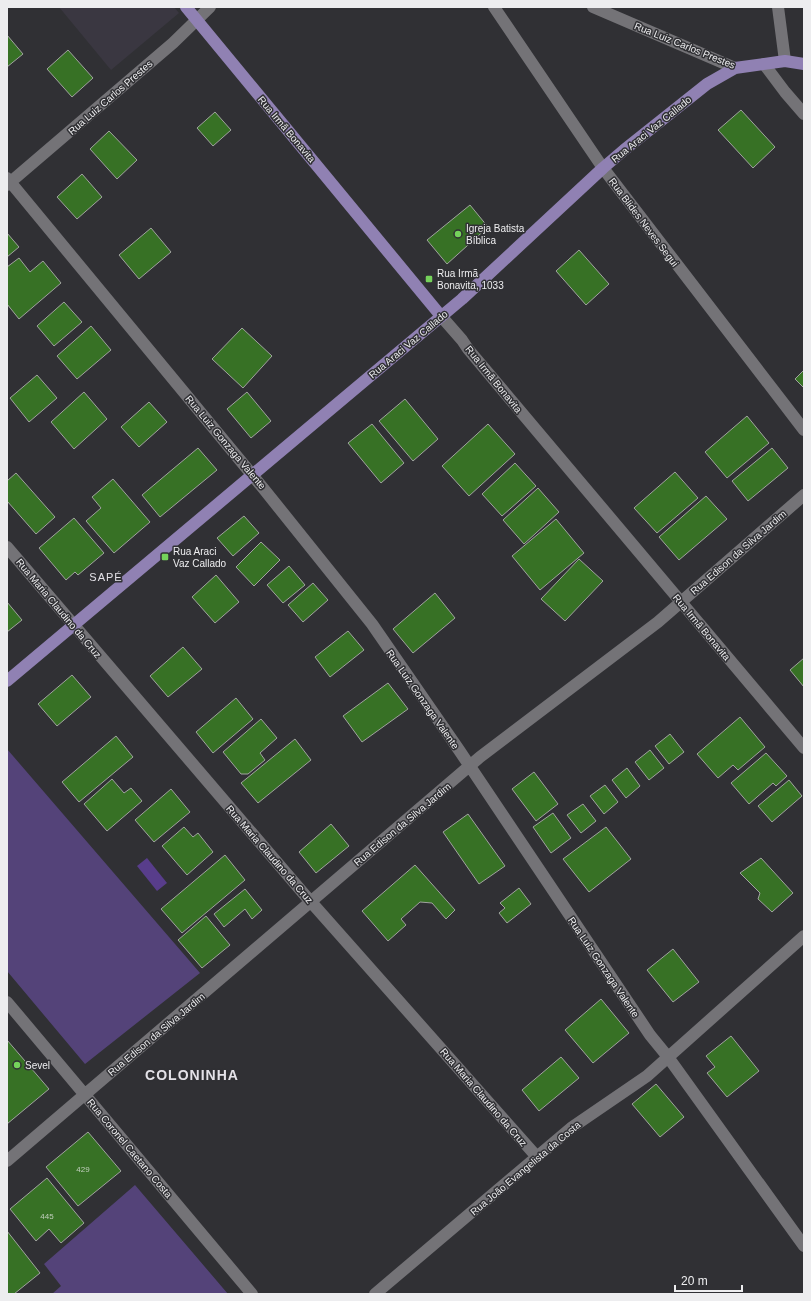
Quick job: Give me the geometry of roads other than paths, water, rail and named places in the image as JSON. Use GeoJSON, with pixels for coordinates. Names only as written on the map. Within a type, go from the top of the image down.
{"type":"FeatureCollection","features":[{"type":"Feature","properties":{"kind":"main road","name":"Rua Irmã Bonavita"},"geometry":{"type":"LineString","coordinates":[[186,7],[441,316]]}},
{"type":"Feature","properties":{"kind":"main road","name":"Rua Luiz Carlos Prestes"},"geometry":{"type":"LineString","coordinates":[[735,68],[785,61],[804,64]]}},
{"type":"Feature","properties":{"kind":"main road","name":"Rua Araci Vaz Callado"},"geometry":{"type":"LineString","coordinates":[[7,681],[467,294],[603,168],[707,84],[735,68]]}},
{"type":"Feature","properties":{"kind":"street","name":"Rua Luiz Carlos Prestes"},"geometry":{"type":"LineString","coordinates":[[8,182],[173,43],[210,7]]}},
{"type":"Feature","properties":{"kind":"street","name":"Rua Blides Neves Segui"},"geometry":{"type":"LineString","coordinates":[[494,7],[603,168],[804,430]]}},
{"type":"Feature","properties":{"kind":"street","name":"Rua Luiz Carlos Prestes"},"geometry":{"type":"LineString","coordinates":[[593,7],[735,68]]}},
{"type":"Feature","properties":{"kind":"street"},"geometry":{"type":"LineString","coordinates":[[778,7],[785,61]]}},
{"type":"Feature","properties":{"kind":"street"},"geometry":{"type":"LineString","coordinates":[[764,64],[804,114]]}},
{"type":"Feature","properties":{"kind":"street","name":"Rua Luiz Gonzaga Valente"},"geometry":{"type":"LineString","coordinates":[[8,182],[252,475],[372,624],[470,766],[646,1029],[668,1057],[804,1246]]}},
{"type":"Feature","properties":{"kind":"street","name":"Rua Irmã Bonavita"},"geometry":{"type":"LineString","coordinates":[[441,316],[804,748]]}},
{"type":"Feature","properties":{"kind":"street","name":"Rua Edison da Silva Jardim"},"geometry":{"type":"LineString","coordinates":[[7,1161],[470,766],[658,622],[804,495]]}},
{"type":"Feature","properties":{"kind":"street","name":"Rua Maria Claudino da Cruz"},"geometry":{"type":"LineString","coordinates":[[7,547],[311,902],[537,1157]]}},
{"type":"Feature","properties":{"kind":"street","name":"Rua João Evangelista da Costa"},"geometry":{"type":"LineString","coordinates":[[375,1294],[572,1128],[647,1076],[804,936]]}},
{"type":"Feature","properties":{"kind":"street","name":"Rua Coronel Caetano Costa"},"geometry":{"type":"LineString","coordinates":[[7,1002],[252,1294]]}},
{"type":"Feature","properties":{"kind":"place","name":"Igreja Batista Bíblica"},"geometry":{"type":"Point","coordinates":[458,234]}},
{"type":"Feature","properties":{"kind":"place","name":"Rua Irmã Bonavita, 1033"},"geometry":{"type":"Point","coordinates":[429,279]}},
{"type":"Feature","properties":{"kind":"place","name":"Rua Araci Vaz Callado"},"geometry":{"type":"Point","coordinates":[165,557]}},
{"type":"Feature","properties":{"kind":"place","name":"Sevel"},"geometry":{"type":"Point","coordinates":[17,1065]}},
{"type":"Feature","properties":{"kind":"district","name":"SAPÉ"},"geometry":{"type":"Point","coordinates":[106,577]}},
{"type":"Feature","properties":{"kind":"district","name":"COLONINHA"},"geometry":{"type":"Point","coordinates":[192,1075]}}]}
